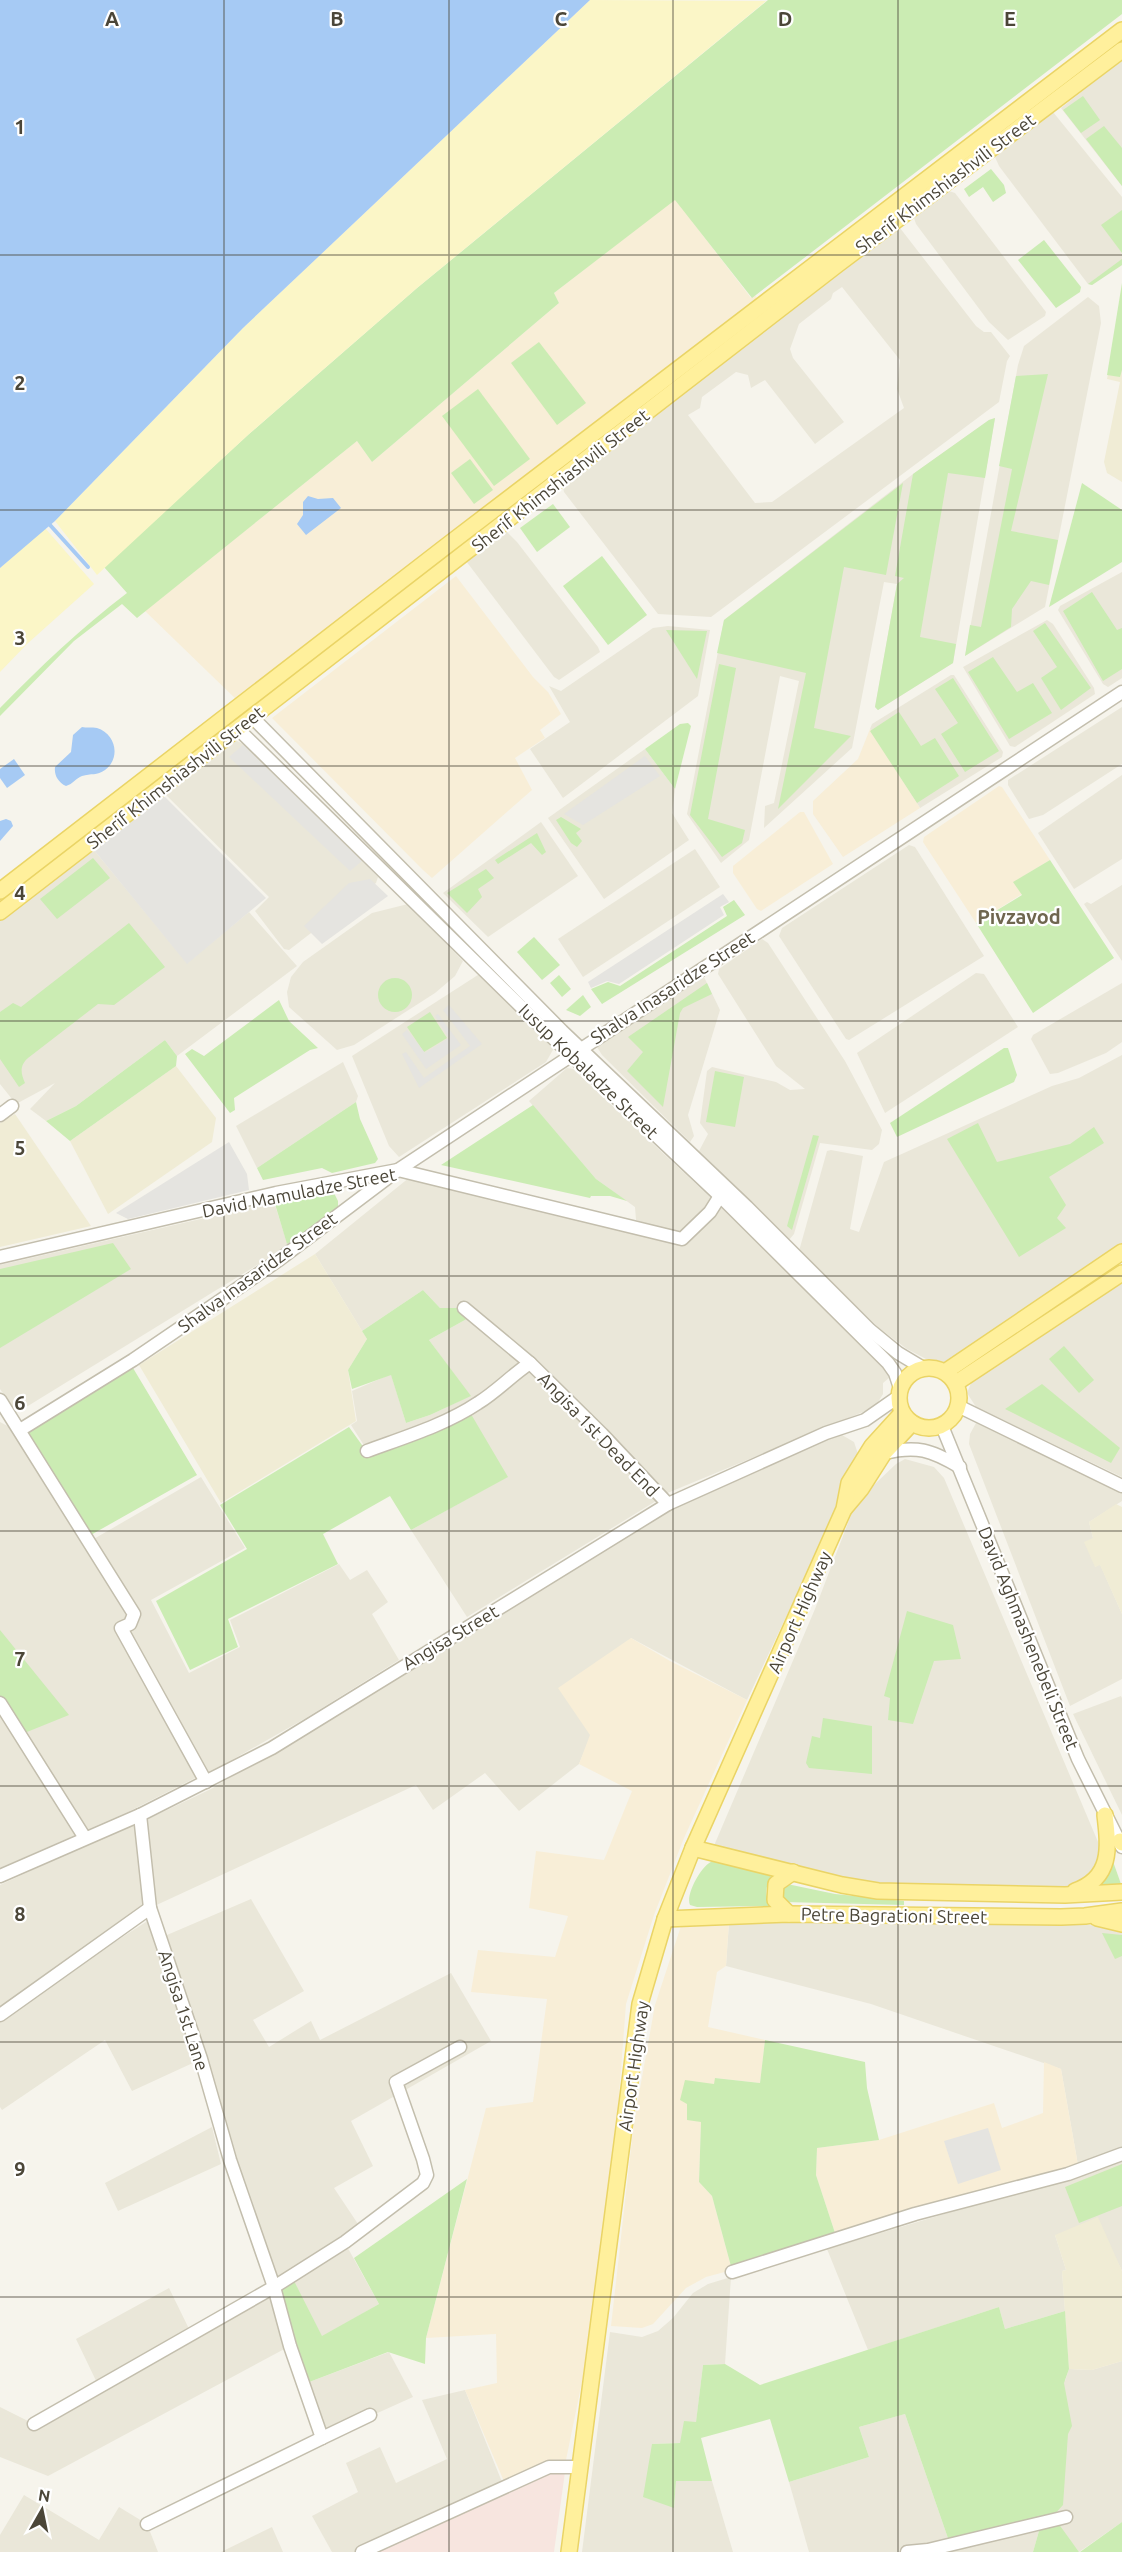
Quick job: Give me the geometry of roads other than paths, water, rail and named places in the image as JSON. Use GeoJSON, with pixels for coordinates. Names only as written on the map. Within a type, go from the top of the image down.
{"type":"FeatureCollection","features":[{"type":"Feature","properties":{"kind":"main road","name":"Sherif Khimshiashvili Street"},"geometry":{"type":"LineString","coordinates":[[0,891],[1122,30]]}},
{"type":"Feature","properties":{"kind":"main road","name":"Sherif Khimshiashvili Street"},"geometry":{"type":"LineString","coordinates":[[0,912],[837,266],[1122,50]]}},
{"type":"Feature","properties":{"kind":"main road","name":"Iusup Kobaladze Street"},"geometry":{"type":"LineString","coordinates":[[241,704],[252,717]]}},
{"type":"Feature","properties":{"kind":"main road","name":"Iusup Kobaladze Street"},"geometry":{"type":"LineString","coordinates":[[227,716],[238,729]]}},
{"type":"Feature","properties":{"kind":"main road"},"geometry":{"type":"LineString","coordinates":[[950,1378],[1122,1252]]}},
{"type":"Feature","properties":{"kind":"main road"},"geometry":{"type":"LineString","coordinates":[[950,1378],[1122,1273]]}},
{"type":"Feature","properties":{"kind":"main road"},"geometry":{"type":"LineString","coordinates":[[930,1367],[950,1378],[959,1394],[958,1406],[951,1419],[932,1428],[907,1418],[899,1393],[912,1372],[930,1367]]}},
{"type":"Feature","properties":{"kind":"main road","name":"Airport Highway"},"geometry":{"type":"LineString","coordinates":[[844,1509],[861,1489],[907,1418]]}},
{"type":"Feature","properties":{"kind":"main road","name":"Airport Highway"},"geometry":{"type":"LineString","coordinates":[[568,2552],[640,2004],[665,1919],[693,1848],[844,1509],[849,1483],[872,1446],[907,1418]]}},
{"type":"Feature","properties":{"kind":"main road"},"geometry":{"type":"LineString","coordinates":[[1065,1895],[1095,1882],[1103,1869],[1108,1839],[1105,1815]]}},
{"type":"Feature","properties":{"kind":"main road","name":"Petre Bagrationi Street"},"geometry":{"type":"LineString","coordinates":[[693,1848],[842,1885],[878,1891],[1065,1895],[1122,1892]]}},
{"type":"Feature","properties":{"kind":"main road"},"geometry":{"type":"LineString","coordinates":[[789,1914],[775,1900],[774,1892],[776,1884],[793,1872]]}},
{"type":"Feature","properties":{"kind":"main road","name":"Petre Bagrationi Street"},"geometry":{"type":"LineString","coordinates":[[665,1919],[789,1914],[1085,1916],[1122,1911]]}},
{"type":"Feature","properties":{"kind":"main road"},"geometry":{"type":"LineString","coordinates":[[1085,1916],[1122,1924]]}},
{"type":"Feature","properties":{"kind":"street","name":"Shalva Inasaridze Street"},"geometry":{"type":"LineString","coordinates":[[20,1430],[133,1360],[215,1304],[280,1259],[398,1170],[1122,692]]}},
{"type":"Feature","properties":{"kind":"street","name":"Iusup Kobaladze Street"},"geometry":{"type":"LineString","coordinates":[[252,717],[576,1051],[888,1364],[895,1373],[899,1393]]}},
{"type":"Feature","properties":{"kind":"street","name":"Iusup Kobaladze Street"},"geometry":{"type":"LineString","coordinates":[[238,729],[870,1330],[898,1353],[923,1368]]}},
{"type":"Feature","properties":{"kind":"street"},"geometry":{"type":"LineString","coordinates":[[270,760],[269,752],[272,747],[278,745],[284,749]]}},
{"type":"Feature","properties":{"kind":"street"},"geometry":{"type":"LineString","coordinates":[[0,1115],[12,1106]]}},
{"type":"Feature","properties":{"kind":"street","name":"David Mamuladze Street"},"geometry":{"type":"LineString","coordinates":[[0,1257],[276,1193],[398,1170],[682,1239],[710,1212],[720,1196]]}},
{"type":"Feature","properties":{"kind":"street","name":"Angisa 1st Dead End"},"geometry":{"type":"LineString","coordinates":[[464,1308],[530,1363],[668,1504]]}},
{"type":"Feature","properties":{"kind":"street","name":"Angisa 1st Dead End"},"geometry":{"type":"LineString","coordinates":[[367,1451],[434,1427],[474,1406],[530,1363]]}},
{"type":"Feature","properties":{"kind":"street","name":"Angisa Street"},"geometry":{"type":"LineString","coordinates":[[0,1876],[140,1815],[272,1748],[668,1504],[826,1433],[865,1420],[899,1393]]}},
{"type":"Feature","properties":{"kind":"street"},"geometry":{"type":"LineString","coordinates":[[0,1400],[5,1417],[20,1430],[134,1614],[130,1624],[121,1628],[206,1782]]}},
{"type":"Feature","properties":{"kind":"street"},"geometry":{"type":"LineString","coordinates":[[958,1406],[1122,1486]]}},
{"type":"Feature","properties":{"kind":"street","name":"David Aghmashenebeli Street"},"geometry":{"type":"LineString","coordinates":[[942,1425],[1078,1759],[1121,1844]]}},
{"type":"Feature","properties":{"kind":"street"},"geometry":{"type":"LineString","coordinates":[[884,1453],[904,1448],[920,1448],[938,1454],[960,1467]]}},
{"type":"Feature","properties":{"kind":"street"},"geometry":{"type":"LineString","coordinates":[[0,1703],[85,1838]]}},
{"type":"Feature","properties":{"kind":"street","name":"Angisa 1st Lane"},"geometry":{"type":"LineString","coordinates":[[140,1815],[150,1908],[201,2059],[230,2160],[274,2287],[290,2346],[322,2438]]}},
{"type":"Feature","properties":{"kind":"street"},"geometry":{"type":"LineString","coordinates":[[0,2015],[150,1908]]}},
{"type":"Feature","properties":{"kind":"street"},"geometry":{"type":"LineString","coordinates":[[34,2424],[274,2287],[345,2242],[423,2183],[427,2175],[423,2159],[396,2082],[460,2047]]}},
{"type":"Feature","properties":{"kind":"street"},"geometry":{"type":"LineString","coordinates":[[732,2272],[915,2214],[1068,2174],[1122,2154]]}},
{"type":"Feature","properties":{"kind":"street"},"geometry":{"type":"LineString","coordinates":[[147,2524],[370,2415]]}},
{"type":"Feature","properties":{"kind":"street"},"geometry":{"type":"LineString","coordinates":[[362,2552],[549,2467],[580,2467]]}},
{"type":"Feature","properties":{"kind":"street"},"geometry":{"type":"LineString","coordinates":[[907,2552],[928,2551],[1066,2517]]}},
{"type":"Feature","properties":{"kind":"water"},"geometry":{"type":"Polygon","coordinates":[[[0,0],[590,0],[243,328],[55,521],[0,568],[0,0]]]}},
{"type":"Feature","properties":{"kind":"water"},"geometry":{"type":"Polygon","coordinates":[[[308,496],[318,499],[333,498],[341,508],[306,535],[297,524],[303,515],[303,502],[308,496]]]}},
{"type":"Feature","properties":{"kind":"water"},"geometry":{"type":"Polygon","coordinates":[[[82,727],[97,728],[109,735],[115,753],[105,770],[97,774],[82,776],[66,786],[57,778],[55,767],[71,752],[73,735],[82,727]]]}},
{"type":"Feature","properties":{"kind":"water"},"geometry":{"type":"Polygon","coordinates":[[[14,759],[25,775],[7,788],[0,778],[0,769],[14,759]]]}},
{"type":"Feature","properties":{"kind":"water"},"geometry":{"type":"Polygon","coordinates":[[[6,819],[11,821],[13,826],[0,841],[0,821],[6,819]]]}},
{"type":"Feature","properties":{"kind":"waterway"},"geometry":{"type":"LineString","coordinates":[[50,525],[88,567]]}},
{"type":"Feature","properties":{"kind":"district","name":"Pivzavod"},"geometry":{"type":"Point","coordinates":[1019,916]}}]}
